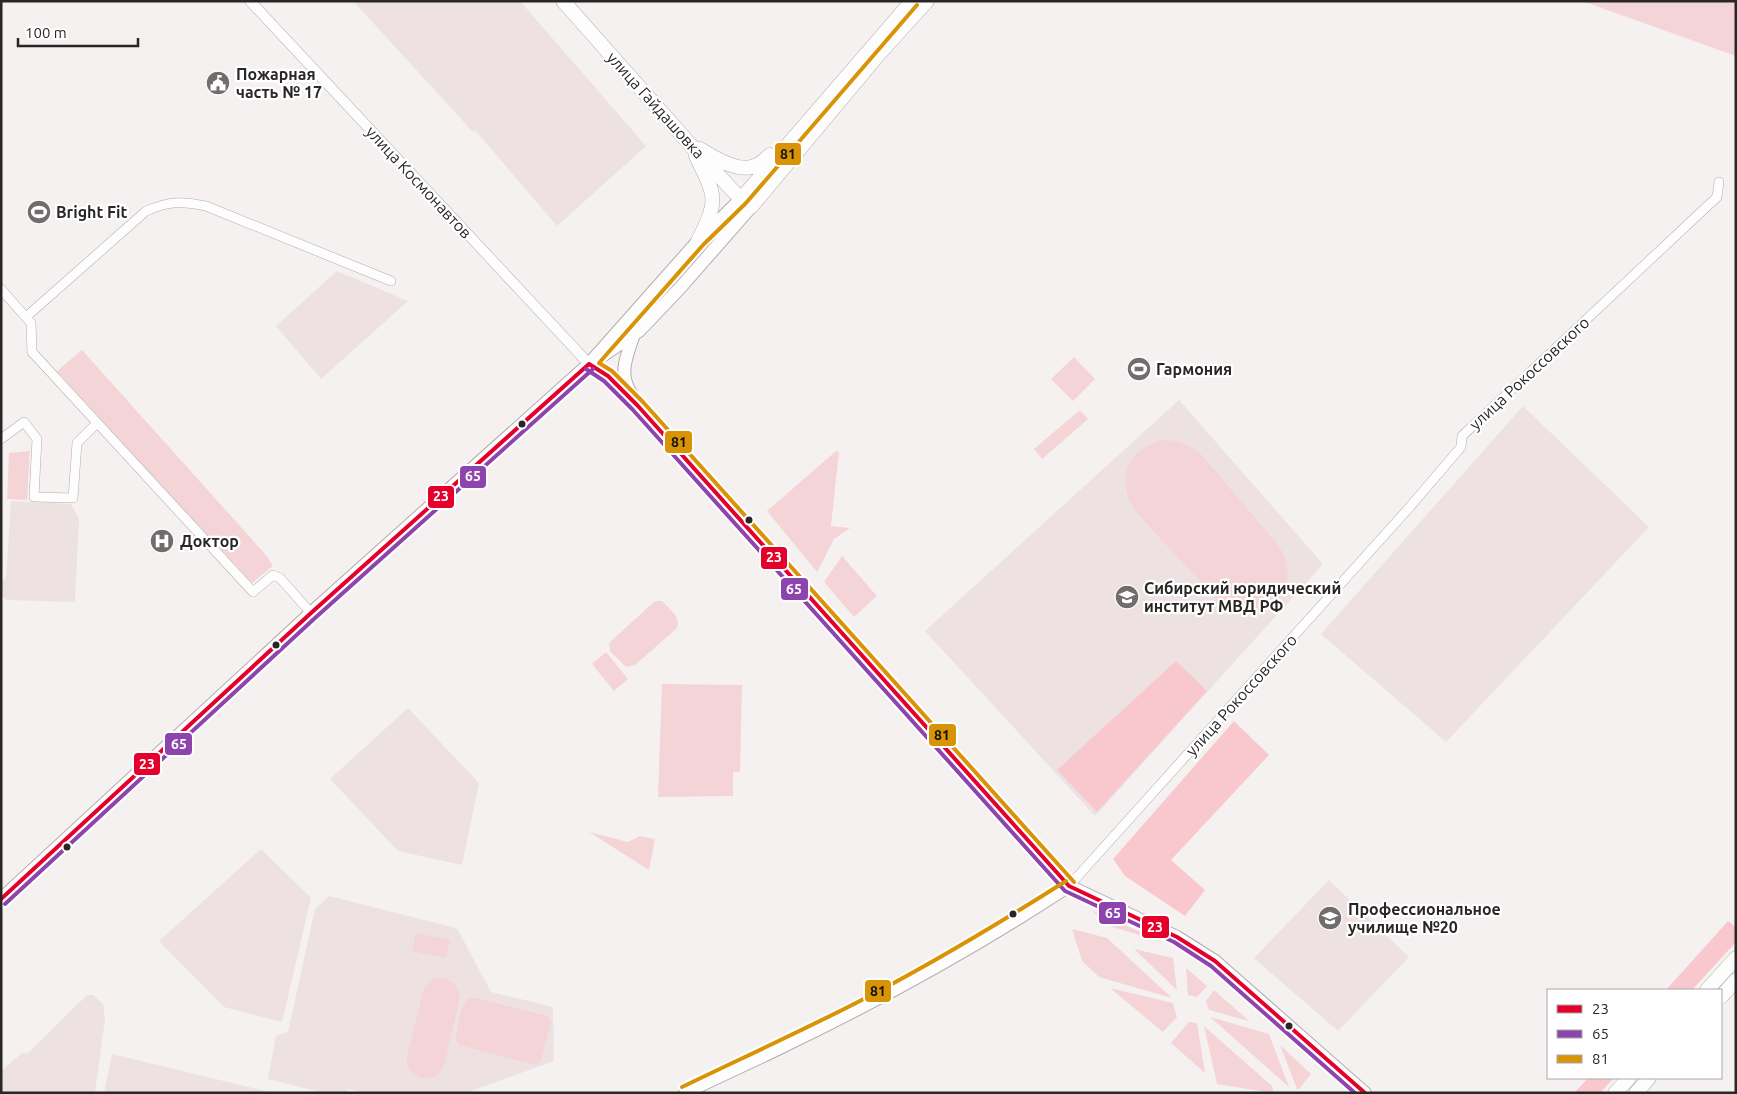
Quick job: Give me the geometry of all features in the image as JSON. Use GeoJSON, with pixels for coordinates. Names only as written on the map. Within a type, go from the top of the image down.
{"type":"FeatureCollection","features":[{"type":"Feature","properties":{"kind":"main road","name":"улица Гайдашовка"},"geometry":{"type":"LineString","coordinates":[[563,1],[688,142],[746,203]]}},
{"type":"Feature","properties":{"kind":"main road"},"geometry":{"type":"LineString","coordinates":[[589,364],[633,337],[680,288],[800,129],[912,1]]}},
{"type":"Feature","properties":{"kind":"main road"},"geometry":{"type":"LineString","coordinates":[[1,899],[311,613],[589,364],[698,241],[746,203],[926,1]]}},
{"type":"Feature","properties":{"kind":"main road"},"geometry":{"type":"LineString","coordinates":[[688,142],[732,166],[742,168],[757,165],[800,129]]}},
{"type":"Feature","properties":{"kind":"main road"},"geometry":{"type":"LineString","coordinates":[[688,142],[714,196],[709,219],[698,241]]}},
{"type":"Feature","properties":{"kind":"main road"},"geometry":{"type":"LineString","coordinates":[[633,337],[623,367],[628,389],[638,406]]}},
{"type":"Feature","properties":{"kind":"main road"},"geometry":{"type":"LineString","coordinates":[[589,364],[608,376],[638,406],[1069,886],[1177,937],[1215,961],[1365,1093]]}},
{"type":"Feature","properties":{"kind":"main road"},"geometry":{"type":"LineString","coordinates":[[685,1093],[789,1044],[897,989],[984,940],[1069,886]]}},
{"type":"Feature","properties":{"kind":"main road"},"geometry":{"type":"LineString","coordinates":[[1708,989],[1736,958]]}},
{"type":"Feature","properties":{"kind":"main road"},"geometry":{"type":"LineString","coordinates":[[1722,995],[1736,980]]}},
{"type":"Feature","properties":{"kind":"main road"},"geometry":{"type":"LineString","coordinates":[[1615,1093],[1628,1079]]}},
{"type":"Feature","properties":{"kind":"main road"},"geometry":{"type":"LineString","coordinates":[[1636,1093],[1648,1079]]}},
{"type":"Feature","properties":{"kind":"street","name":"улица Космонавтов"},"geometry":{"type":"LineString","coordinates":[[250,1],[589,364]]}},
{"type":"Feature","properties":{"kind":"street","name":"улица Рокоссовского"},"geometry":{"type":"LineString","coordinates":[[1069,886],[1408,509],[1461,447],[1462,436],[1717,197],[1719,182]]}},
{"type":"Feature","properties":{"kind":"street"},"geometry":{"type":"LineString","coordinates":[[26,317],[146,211],[162,205],[183,202],[206,206],[391,281]]}},
{"type":"Feature","properties":{"kind":"street"},"geometry":{"type":"LineString","coordinates":[[1,289],[31,323],[32,352],[253,592],[273,575],[280,578],[311,613]]}},
{"type":"Feature","properties":{"kind":"street"},"geometry":{"type":"LineString","coordinates":[[1,438],[24,422],[37,439],[34,497],[73,498],[77,443],[97,423]]}},
{"type":"Feature","properties":{"kind":"shaded area"},"geometry":{"type":"Polygon","coordinates":[[[353,1],[520,1],[646,146],[557,226],[475,130],[473,132],[353,1]]]}},
{"type":"Feature","properties":{"kind":"shaded area"},"geometry":{"type":"Polygon","coordinates":[[[1582,1],[1736,1],[1736,56],[1582,1]]]}},
{"type":"Feature","properties":{"kind":"shaded area"},"geometry":{"type":"Polygon","coordinates":[[[337,271],[408,301],[321,379],[276,326],[337,271]]]}},
{"type":"Feature","properties":{"kind":"shaded area"},"geometry":{"type":"Polygon","coordinates":[[[82,350],[266,555],[273,566],[251,584],[57,371],[82,350]]]}},
{"type":"Feature","properties":{"kind":"shaded area"},"geometry":{"type":"Polygon","coordinates":[[[1074,357],[1095,379],[1073,401],[1051,379],[1074,357]]]}},
{"type":"Feature","properties":{"kind":"shaded area","name":"Сибирский юридический институт МВД РФ"},"geometry":{"type":"Polygon","coordinates":[[[1179,400],[1323,564],[1095,816],[925,631],[1179,400]]]}},
{"type":"Feature","properties":{"kind":"shaded area"},"geometry":{"type":"Polygon","coordinates":[[[1523,406],[1649,527],[1446,742],[1321,634],[1523,406]]]}},
{"type":"Feature","properties":{"kind":"shaded area"},"geometry":{"type":"Polygon","coordinates":[[[1080,410],[1088,419],[1042,459],[1034,449],[1080,410]]]}},
{"type":"Feature","properties":{"kind":"shaded area"},"geometry":{"type":"Polygon","coordinates":[[[1163,440],[1183,443],[1200,453],[1278,545],[1286,562],[1287,578],[1284,592],[1275,603],[1264,610],[1250,613],[1234,610],[1218,601],[1135,511],[1126,488],[1128,467],[1141,450],[1163,440]]]}},
{"type":"Feature","properties":{"kind":"shaded area"},"geometry":{"type":"Polygon","coordinates":[[[30,451],[27,500],[7,499],[9,453],[30,451]]]}},
{"type":"Feature","properties":{"kind":"shaded area"},"geometry":{"type":"Polygon","coordinates":[[[836,451],[839,452],[831,526],[850,528],[834,539],[817,572],[767,511],[836,451]]]}},
{"type":"Feature","properties":{"kind":"shaded area"},"geometry":{"type":"Polygon","coordinates":[[[11,501],[71,504],[79,519],[75,602],[6,600],[1,594],[1,582],[6,578],[11,501]]]}},
{"type":"Feature","properties":{"kind":"shaded area"},"geometry":{"type":"Polygon","coordinates":[[[842,556],[877,596],[854,617],[824,582],[842,556]]]}},
{"type":"Feature","properties":{"kind":"shaded area"},"geometry":{"type":"Polygon","coordinates":[[[655,601],[662,601],[674,613],[678,624],[677,628],[635,665],[626,667],[610,651],[609,643],[655,601]]]}},
{"type":"Feature","properties":{"kind":"shaded area"},"geometry":{"type":"Polygon","coordinates":[[[606,652],[628,679],[614,691],[592,664],[606,652]]]}},
{"type":"Feature","properties":{"kind":"shaded area"},"geometry":{"type":"Polygon","coordinates":[[[1176,661],[1207,691],[1097,812],[1057,770],[1176,661]]]}},
{"type":"Feature","properties":{"kind":"shaded area"},"geometry":{"type":"Polygon","coordinates":[[[662,684],[742,685],[740,772],[733,772],[733,796],[658,797],[662,684]]]}},
{"type":"Feature","properties":{"kind":"shaded area"},"geometry":{"type":"Polygon","coordinates":[[[408,708],[479,783],[462,865],[398,851],[330,779],[408,708]]]}},
{"type":"Feature","properties":{"kind":"shaded area"},"geometry":{"type":"Polygon","coordinates":[[[1234,721],[1269,755],[1171,860],[1205,890],[1185,916],[1125,876],[1113,859],[1234,721]]]}},
{"type":"Feature","properties":{"kind":"shaded area"},"geometry":{"type":"Polygon","coordinates":[[[589,832],[628,842],[640,836],[655,839],[649,870],[589,832]]]}},
{"type":"Feature","properties":{"kind":"shaded area"},"geometry":{"type":"Polygon","coordinates":[[[261,849],[311,898],[282,1022],[224,1007],[159,941],[261,849]]]}},
{"type":"Feature","properties":{"kind":"shaded area","name":"Профессиональное училище №20"},"geometry":{"type":"Polygon","coordinates":[[[1329,880],[1409,957],[1338,1031],[1254,958],[1329,880]]]}},
{"type":"Feature","properties":{"kind":"shaded area"},"geometry":{"type":"Polygon","coordinates":[[[329,896],[458,930],[491,992],[553,1007],[554,1061],[466,1093],[365,1093],[348,1089],[346,1093],[324,1093],[268,1079],[276,1036],[288,1032],[315,909],[329,896]]]}},
{"type":"Feature","properties":{"kind":"shaded area"},"geometry":{"type":"Polygon","coordinates":[[[1091,910],[1166,943],[1109,926],[1091,910]]]}},
{"type":"Feature","properties":{"kind":"shaded area"},"geometry":{"type":"Polygon","coordinates":[[[1728,921],[1736,927],[1736,942],[1693,989],[1667,989],[1728,921]]]}},
{"type":"Feature","properties":{"kind":"shaded area"},"geometry":{"type":"Polygon","coordinates":[[[1072,929],[1107,938],[1172,998],[1099,977],[1082,961],[1072,929]]]}},
{"type":"Feature","properties":{"kind":"shaded area"},"geometry":{"type":"Polygon","coordinates":[[[416,933],[450,940],[446,958],[412,951],[416,933]]]}},
{"type":"Feature","properties":{"kind":"shaded area"},"geometry":{"type":"Polygon","coordinates":[[[1134,949],[1173,958],[1177,990],[1134,949]]]}},
{"type":"Feature","properties":{"kind":"shaded area"},"geometry":{"type":"Polygon","coordinates":[[[1186,968],[1207,986],[1197,997],[1188,995],[1186,968]]]}},
{"type":"Feature","properties":{"kind":"shaded area"},"geometry":{"type":"Polygon","coordinates":[[[443,978],[454,984],[458,990],[458,1007],[443,1067],[433,1077],[420,1077],[410,1069],[407,1063],[407,1055],[424,988],[434,979],[443,978]]]}},
{"type":"Feature","properties":{"kind":"shaded area"},"geometry":{"type":"Polygon","coordinates":[[[1110,988],[1173,1003],[1177,1017],[1163,1032],[1110,988]]]}},
{"type":"Feature","properties":{"kind":"shaded area"},"geometry":{"type":"Polygon","coordinates":[[[1214,990],[1249,1021],[1209,1010],[1206,1001],[1214,990]]]}},
{"type":"Feature","properties":{"kind":"shaded area"},"geometry":{"type":"Polygon","coordinates":[[[87,995],[93,995],[103,1004],[105,1019],[95,1093],[1,1093],[1,1071],[22,1053],[28,1053],[87,995]]]}},
{"type":"Feature","properties":{"kind":"shaded area"},"geometry":{"type":"Polygon","coordinates":[[[471,997],[547,1016],[551,1021],[541,1060],[538,1063],[532,1064],[459,1045],[456,1036],[460,1014],[464,1004],[471,997]]]}},
{"type":"Feature","properties":{"kind":"shaded area"},"geometry":{"type":"Polygon","coordinates":[[[1210,1017],[1269,1034],[1289,1087],[1210,1017]]]}},
{"type":"Feature","properties":{"kind":"shaded area"},"geometry":{"type":"Polygon","coordinates":[[[1189,1022],[1197,1023],[1205,1073],[1171,1043],[1189,1022]]]}},
{"type":"Feature","properties":{"kind":"shaded area"},"geometry":{"type":"Polygon","coordinates":[[[1204,1026],[1272,1086],[1274,1093],[1217,1084],[1204,1026]]]}},
{"type":"Feature","properties":{"kind":"shaded area"},"geometry":{"type":"Polygon","coordinates":[[[1280,1045],[1311,1074],[1299,1089],[1297,1089],[1280,1045]]]}},
{"type":"Feature","properties":{"kind":"shaded area"},"geometry":{"type":"Polygon","coordinates":[[[112,1054],[170,1068],[274,1093],[104,1093],[112,1054]]]}},
{"type":"Feature","properties":{"kind":"shaded area"},"geometry":{"type":"Polygon","coordinates":[[[1587,1079],[1613,1079],[1600,1093],[1574,1093],[1587,1079]]]}},
{"type":"Feature","properties":{"kind":"transit line","name":"81"},"geometry":{"type":"LineString","coordinates":[[917,5],[746,203],[703,245],[599,363],[612,371],[643,402],[1074,882]]}},
{"type":"Feature","properties":{"kind":"transit line","name":"23"},"geometry":{"type":"LineString","coordinates":[[589,364],[608,376],[638,406],[1069,886],[1177,937],[1215,961],[1365,1093]]}},
{"type":"Feature","properties":{"kind":"transit line","name":"23"},"geometry":{"type":"LineString","coordinates":[[1,899],[311,613],[589,364]]}},
{"type":"Feature","properties":{"kind":"transit line","name":"65"},"geometry":{"type":"LineString","coordinates":[[586,369],[604,381],[633,410],[1065,891],[1174,942],[1211,966],[1355,1093]]}},
{"type":"Feature","properties":{"kind":"transit line","name":"65"},"geometry":{"type":"LineString","coordinates":[[5,904],[315,618],[593,369]]}},
{"type":"Feature","properties":{"kind":"transit line","name":"81"},"geometry":{"type":"LineString","coordinates":[[682,1087],[883,989],[1015,913],[1066,881]]}},
{"type":"Feature","properties":{"kind":"place","name":"Пожарная часть № 17"},"geometry":{"type":"Point","coordinates":[218,83]}},
{"type":"Feature","properties":{"kind":"place","name":"Bright Fit"},"geometry":{"type":"Point","coordinates":[39,212]}},
{"type":"Feature","properties":{"kind":"place","name":"Гармония"},"geometry":{"type":"Point","coordinates":[1139,369]}},
{"type":"Feature","properties":{"kind":"place","name":"Доктор"},"geometry":{"type":"Point","coordinates":[162,541]}},
{"type":"Feature","properties":{"kind":"place","name":"Сибирский юридический институт МВД РФ"},"geometry":{"type":"Point","coordinates":[1127,597]}},
{"type":"Feature","properties":{"kind":"place","name":"Профессиональное училище №20"},"geometry":{"type":"Point","coordinates":[1330,918]}}]}
